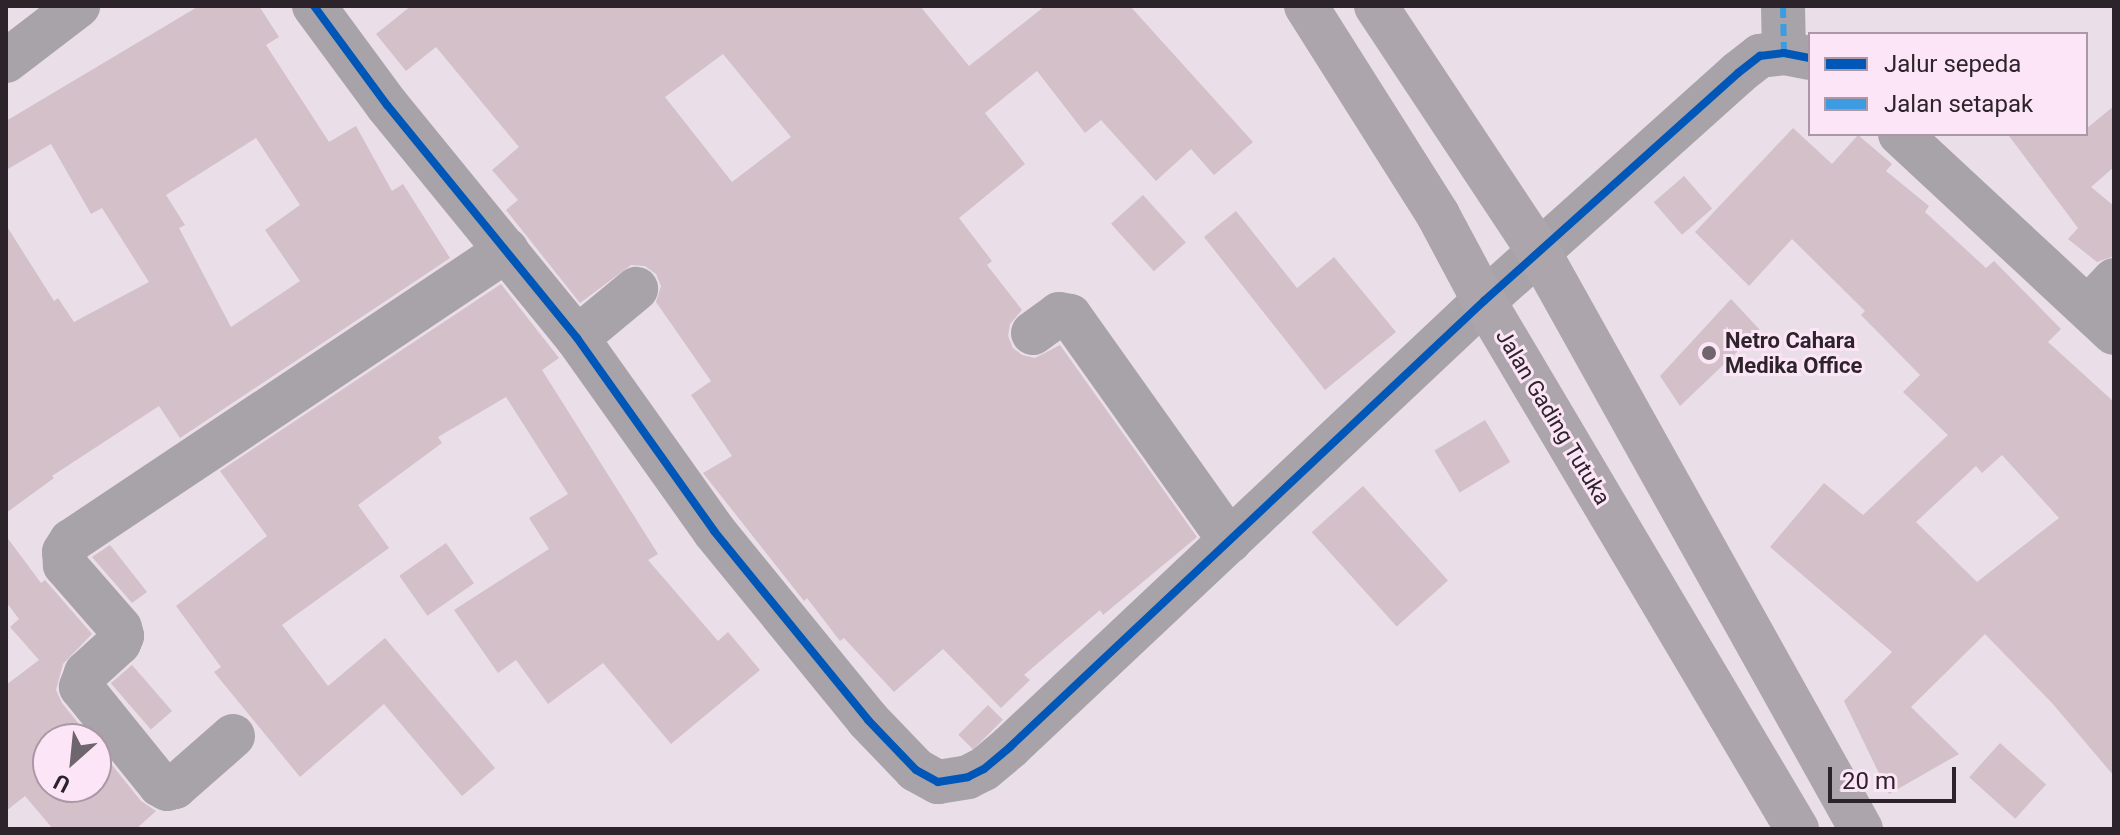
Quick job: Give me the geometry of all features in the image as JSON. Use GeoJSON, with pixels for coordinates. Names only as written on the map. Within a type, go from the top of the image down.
{"type":"FeatureCollection","features":[{"type":"Feature","properties":{"kind":"main road","name":"Jalan Gading Tutuka"},"geometry":{"type":"LineString","coordinates":[[1306,6],[1438,215],[1484,301],[1797,829]]}},
{"type":"Feature","properties":{"kind":"main road"},"geometry":{"type":"LineString","coordinates":[[1376,6],[1539,252],[1861,829]]}},
{"type":"Feature","properties":{"kind":"street"},"geometry":{"type":"LineString","coordinates":[[6,61],[78,6]]}},
{"type":"Feature","properties":{"kind":"street"},"geometry":{"type":"LineString","coordinates":[[314,6],[387,105],[577,338],[714,531],[868,720],[916,770],[938,782],[968,777],[984,769],[1484,301],[1738,73],[1760,56],[1797,55],[1783,6]]}},
{"type":"Feature","properties":{"kind":"street"},"geometry":{"type":"LineString","coordinates":[[1902,136],[2106,307]]}},
{"type":"Feature","properties":{"kind":"street"},"geometry":{"type":"LineString","coordinates":[[233,736],[175,787],[167,789],[160,785],[81,687],[86,673],[119,643],[122,636],[120,628],[65,565],[64,552],[71,541],[507,250]]}},
{"type":"Feature","properties":{"kind":"street"},"geometry":{"type":"LineString","coordinates":[[577,338],[636,289]]}},
{"type":"Feature","properties":{"kind":"street"},"geometry":{"type":"LineString","coordinates":[[1033,333],[1059,314],[1070,316],[1230,541]]}},
{"type":"Feature","properties":{"kind":"building"},"geometry":{"type":"Polygon","coordinates":[[[199,6],[259,6],[279,37],[266,45],[329,142],[356,126],[392,191],[403,184],[450,258],[180,438],[159,406],[52,476],[54,478],[6,513],[6,225],[54,301],[58,298],[74,322],[149,282],[102,208],[91,214],[51,144],[6,170],[6,121],[199,6]],[[256,138],[166,195],[185,225],[179,228],[231,327],[300,281],[265,230],[300,205],[256,138]]]}},
{"type":"Feature","properties":{"kind":"building"},"geometry":{"type":"Polygon","coordinates":[[[411,6],[920,6],[969,66],[1045,6],[1130,6],[1253,142],[1214,175],[1191,149],[1156,181],[1101,120],[1085,133],[1037,71],[985,113],[1025,164],[959,218],[992,261],[987,265],[1022,310],[1010,324],[1008,336],[1013,348],[1022,355],[1035,358],[1060,345],[1197,537],[1103,615],[1100,610],[1024,675],[1030,680],[1001,708],[943,649],[894,692],[844,638],[840,641],[807,598],[804,601],[703,473],[732,456],[691,395],[711,381],[656,302],[661,286],[656,274],[645,266],[631,265],[580,303],[506,210],[518,200],[492,170],[519,147],[436,47],[406,71],[376,34],[411,6]],[[723,54],[665,97],[732,182],[791,137],[723,54]]]}},
{"type":"Feature","properties":{"kind":"building"},"geometry":{"type":"Polygon","coordinates":[[[2114,106],[2114,167],[2091,187],[2114,206],[2114,256],[2097,262],[2068,239],[2078,228],[2009,136],[2088,136],[2088,127],[2114,106]]]}},
{"type":"Feature","properties":{"kind":"building"},"geometry":{"type":"Polygon","coordinates":[[[1793,128],[1832,164],[1859,136],[1892,164],[1886,171],[1929,206],[1925,212],[1986,268],[1994,261],[2061,329],[2048,342],[2114,402],[2114,776],[2052,703],[1985,634],[1911,707],[1959,754],[1889,794],[1844,701],[1892,652],[1770,547],[1824,483],[1863,515],[1948,435],[1903,392],[1920,375],[1861,315],[1865,311],[1792,239],[1749,286],[1695,232],[1793,128]],[[2002,455],[1982,473],[1976,466],[1916,522],[1977,582],[2059,518],[2002,455]]]}},
{"type":"Feature","properties":{"kind":"building"},"geometry":{"type":"Polygon","coordinates":[[[1684,176],[1712,208],[1682,235],[1654,202],[1684,176]]]}},
{"type":"Feature","properties":{"kind":"building"},"geometry":{"type":"Polygon","coordinates":[[[1143,195],[1186,243],[1154,271],[1111,224],[1143,195]]]}},
{"type":"Feature","properties":{"kind":"building"},"geometry":{"type":"Polygon","coordinates":[[[1236,211],[1297,288],[1334,257],[1396,332],[1325,390],[1204,237],[1236,211]]]}},
{"type":"Feature","properties":{"kind":"building"},"geometry":{"type":"Polygon","coordinates":[[[501,284],[559,358],[542,370],[658,554],[648,560],[718,641],[728,632],[760,670],[671,744],[603,663],[548,704],[516,660],[498,673],[454,610],[549,549],[529,518],[568,494],[506,397],[438,437],[442,443],[358,505],[389,548],[282,625],[328,686],[385,638],[495,768],[462,796],[384,704],[300,777],[214,672],[221,667],[176,606],[267,536],[220,471],[501,284]]]}},
{"type":"Feature","properties":{"kind":"building","name":"Netro Cahara Medika Office"},"geometry":{"type":"Polygon","coordinates":[[[1731,299],[1760,330],[1680,406],[1660,376],[1731,299]]]}},
{"type":"Feature","properties":{"kind":"building"},"geometry":{"type":"Polygon","coordinates":[[[1485,420],[1510,462],[1460,492],[1434,450],[1485,420]]]}},
{"type":"Feature","properties":{"kind":"building"},"geometry":{"type":"Polygon","coordinates":[[[1363,486],[1448,580],[1397,627],[1312,532],[1363,486]]]}},
{"type":"Feature","properties":{"kind":"building"},"geometry":{"type":"Polygon","coordinates":[[[6,536],[41,583],[45,580],[92,634],[63,664],[56,690],[78,723],[32,723],[32,803],[112,803],[112,765],[141,801],[156,811],[136,829],[53,829],[25,796],[6,811],[6,685],[39,660],[10,627],[19,619],[6,602],[6,536]]]}},
{"type":"Feature","properties":{"kind":"building"},"geometry":{"type":"Polygon","coordinates":[[[446,543],[474,583],[427,616],[399,576],[446,543]]]}},
{"type":"Feature","properties":{"kind":"building"},"geometry":{"type":"Polygon","coordinates":[[[110,545],[147,592],[132,603],[92,557],[110,545]]]}},
{"type":"Feature","properties":{"kind":"building"},"geometry":{"type":"Polygon","coordinates":[[[132,665],[172,711],[151,729],[111,683],[132,665]]]}},
{"type":"Feature","properties":{"kind":"building"},"geometry":{"type":"Polygon","coordinates":[[[988,705],[1003,720],[973,750],[958,735],[988,705]]]}},
{"type":"Feature","properties":{"kind":"building"},"geometry":{"type":"Polygon","coordinates":[[[2000,743],[2046,784],[2015,819],[1969,777],[2000,743]]]}},
{"type":"Feature","properties":{"kind":"marked path"},"geometry":{"type":"LineString","coordinates":[[1783,6],[1784,53]]}},
{"type":"Feature","properties":{"kind":"cycle path"},"geometry":{"type":"LineString","coordinates":[[314,6],[387,105],[577,338],[714,531],[868,720],[916,770],[938,782],[968,777],[984,769],[1010,747],[1484,301],[1738,73],[1760,56],[1784,53],[1808,58]]}},
{"type":"Feature","properties":{"kind":"place","name":"Netro Cahara Medika Office"},"geometry":{"type":"Point","coordinates":[1709,353]}}]}
